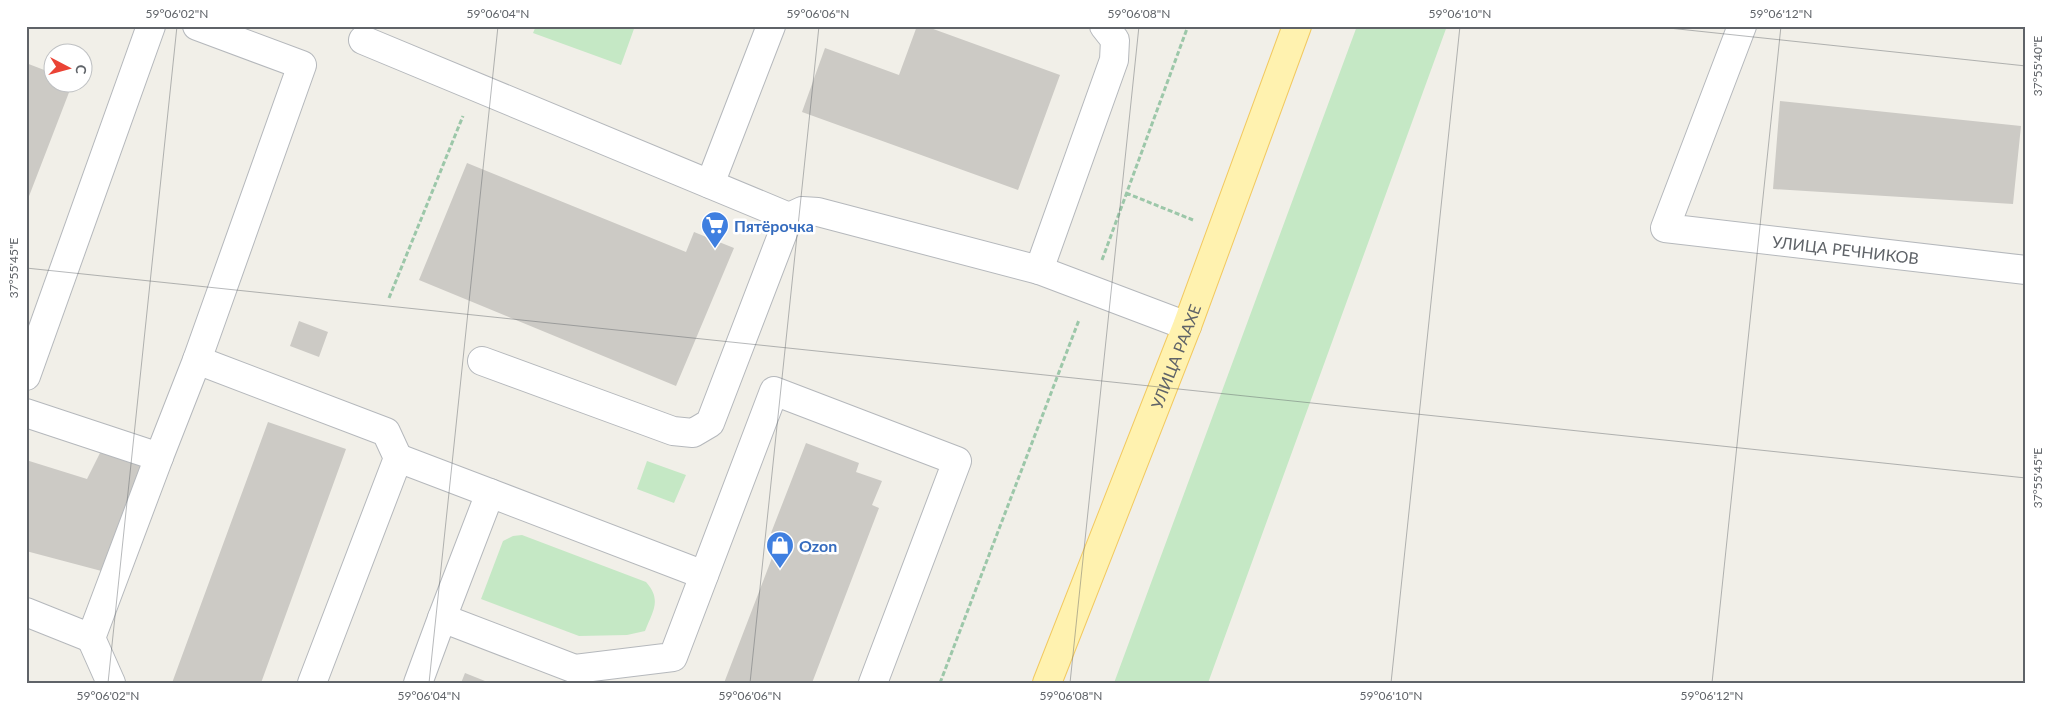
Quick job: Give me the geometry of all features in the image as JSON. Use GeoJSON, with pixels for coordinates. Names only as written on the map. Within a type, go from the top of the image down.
{"type":"FeatureCollection","features":[{"type":"Feature","properties":{"kind":"main road","name":"УЛИЦА РААХЕ"},"geometry":{"type":"LineString","coordinates":[[1047,683],[1187,326],[1297,26]]}},
{"type":"Feature","properties":{"kind":"street"},"geometry":{"type":"LineString","coordinates":[[26,376],[151,26]]}},
{"type":"Feature","properties":{"kind":"street"},"geometry":{"type":"LineString","coordinates":[[91,638],[197,360],[302,65],[196,26]]}},
{"type":"Feature","properties":{"kind":"street"},"geometry":{"type":"LineString","coordinates":[[710,184],[771,26]]}},
{"type":"Feature","properties":{"kind":"street"},"geometry":{"type":"LineString","coordinates":[[1039,270],[1114,60],[1115,40],[1104,26]]}},
{"type":"Feature","properties":{"kind":"street","name":"УЛИЦА РЕЧНИКОВ"},"geometry":{"type":"LineString","coordinates":[[1742,26],[1665,228],[2026,270]]}},
{"type":"Feature","properties":{"kind":"street"},"geometry":{"type":"LineString","coordinates":[[363,40],[790,217]]}},
{"type":"Feature","properties":{"kind":"street"},"geometry":{"type":"LineString","coordinates":[[482,361],[673,431],[693,433],[710,423],[790,217],[802,211],[818,212],[1039,270],[1090,291],[1187,326]]}},
{"type":"Feature","properties":{"kind":"street"},"geometry":{"type":"LineString","coordinates":[[197,360],[386,432],[398,458],[704,575]]}},
{"type":"Feature","properties":{"kind":"street"},"geometry":{"type":"LineString","coordinates":[[442,618],[574,669],[673,657],[774,391],[957,462],[873,683]]}},
{"type":"Feature","properties":{"kind":"street"},"geometry":{"type":"LineString","coordinates":[[26,413],[159,457]]}},
{"type":"Feature","properties":{"kind":"street"},"geometry":{"type":"LineString","coordinates":[[312,683],[398,458]]}},
{"type":"Feature","properties":{"kind":"street"},"geometry":{"type":"LineString","coordinates":[[418,683],[490,493]]}},
{"type":"Feature","properties":{"kind":"street"},"geometry":{"type":"LineString","coordinates":[[26,612],[91,638],[111,683]]}},
{"type":"Feature","properties":{"kind":"path"},"geometry":{"type":"LineString","coordinates":[[940,683],[1090,291],[1188,26]]}},
{"type":"Feature","properties":{"kind":"path"},"geometry":{"type":"LineString","coordinates":[[389,298],[468,102],[493,95]]}},
{"type":"Feature","properties":{"kind":"green space"},"geometry":{"type":"Polygon","coordinates":[[[536,26],[635,26],[621,65],[533,33],[536,26]]]}},
{"type":"Feature","properties":{"kind":"green space"},"geometry":{"type":"Polygon","coordinates":[[[1357,26],[1447,26],[1208,683],[1114,683],[1357,26]]]}},
{"type":"Feature","properties":{"kind":"green space"},"geometry":{"type":"Polygon","coordinates":[[[647,461],[686,475],[674,503],[637,489],[647,461]]]}},
{"type":"Feature","properties":{"kind":"green space"},"geometry":{"type":"Polygon","coordinates":[[[522,535],[646,582],[654,594],[655,600],[645,631],[627,635],[579,636],[481,599],[503,541],[513,536],[522,535]]]}},
{"type":"Feature","properties":{"kind":"building"},"geometry":{"type":"Polygon","coordinates":[[[917,26],[925,26],[1060,75],[1018,190],[802,112],[825,48],[899,75],[917,26]]]}},
{"type":"Feature","properties":{"kind":"building"},"geometry":{"type":"Polygon","coordinates":[[[26,63],[42,69],[42,92],[69,92],[26,204],[26,63]]]}},
{"type":"Feature","properties":{"kind":"building"},"geometry":{"type":"Polygon","coordinates":[[[1780,101],[2021,126],[2013,204],[1773,189],[1780,101]]]}},
{"type":"Feature","properties":{"kind":"building"},"geometry":{"type":"Polygon","coordinates":[[[467,163],[686,252],[694,232],[734,248],[676,386],[419,280],[467,163]]]}},
{"type":"Feature","properties":{"kind":"building"},"geometry":{"type":"Polygon","coordinates":[[[299,321],[328,332],[319,357],[290,346],[299,321]]]}},
{"type":"Feature","properties":{"kind":"building"},"geometry":{"type":"Polygon","coordinates":[[[268,422],[346,449],[261,683],[172,683],[268,422]]]}},
{"type":"Feature","properties":{"kind":"building"},"geometry":{"type":"Polygon","coordinates":[[[806,443],[859,463],[856,472],[882,481],[872,505],[879,508],[812,683],[724,683],[780,537],[771,533],[806,443]]]}},
{"type":"Feature","properties":{"kind":"building"},"geometry":{"type":"Polygon","coordinates":[[[101,451],[144,466],[109,573],[26,551],[26,460],[87,479],[101,451]]]}},
{"type":"Feature","properties":{"kind":"building"},"geometry":{"type":"Polygon","coordinates":[[[465,673],[490,683],[461,683],[465,673]]]}},
{"type":"Feature","properties":{"kind":"place","name":"Пятёрочка"},"geometry":{"type":"Point","coordinates":[715,249]}},
{"type":"Feature","properties":{"kind":"place","name":"Ozon"},"geometry":{"type":"Point","coordinates":[780,569]}}]}
